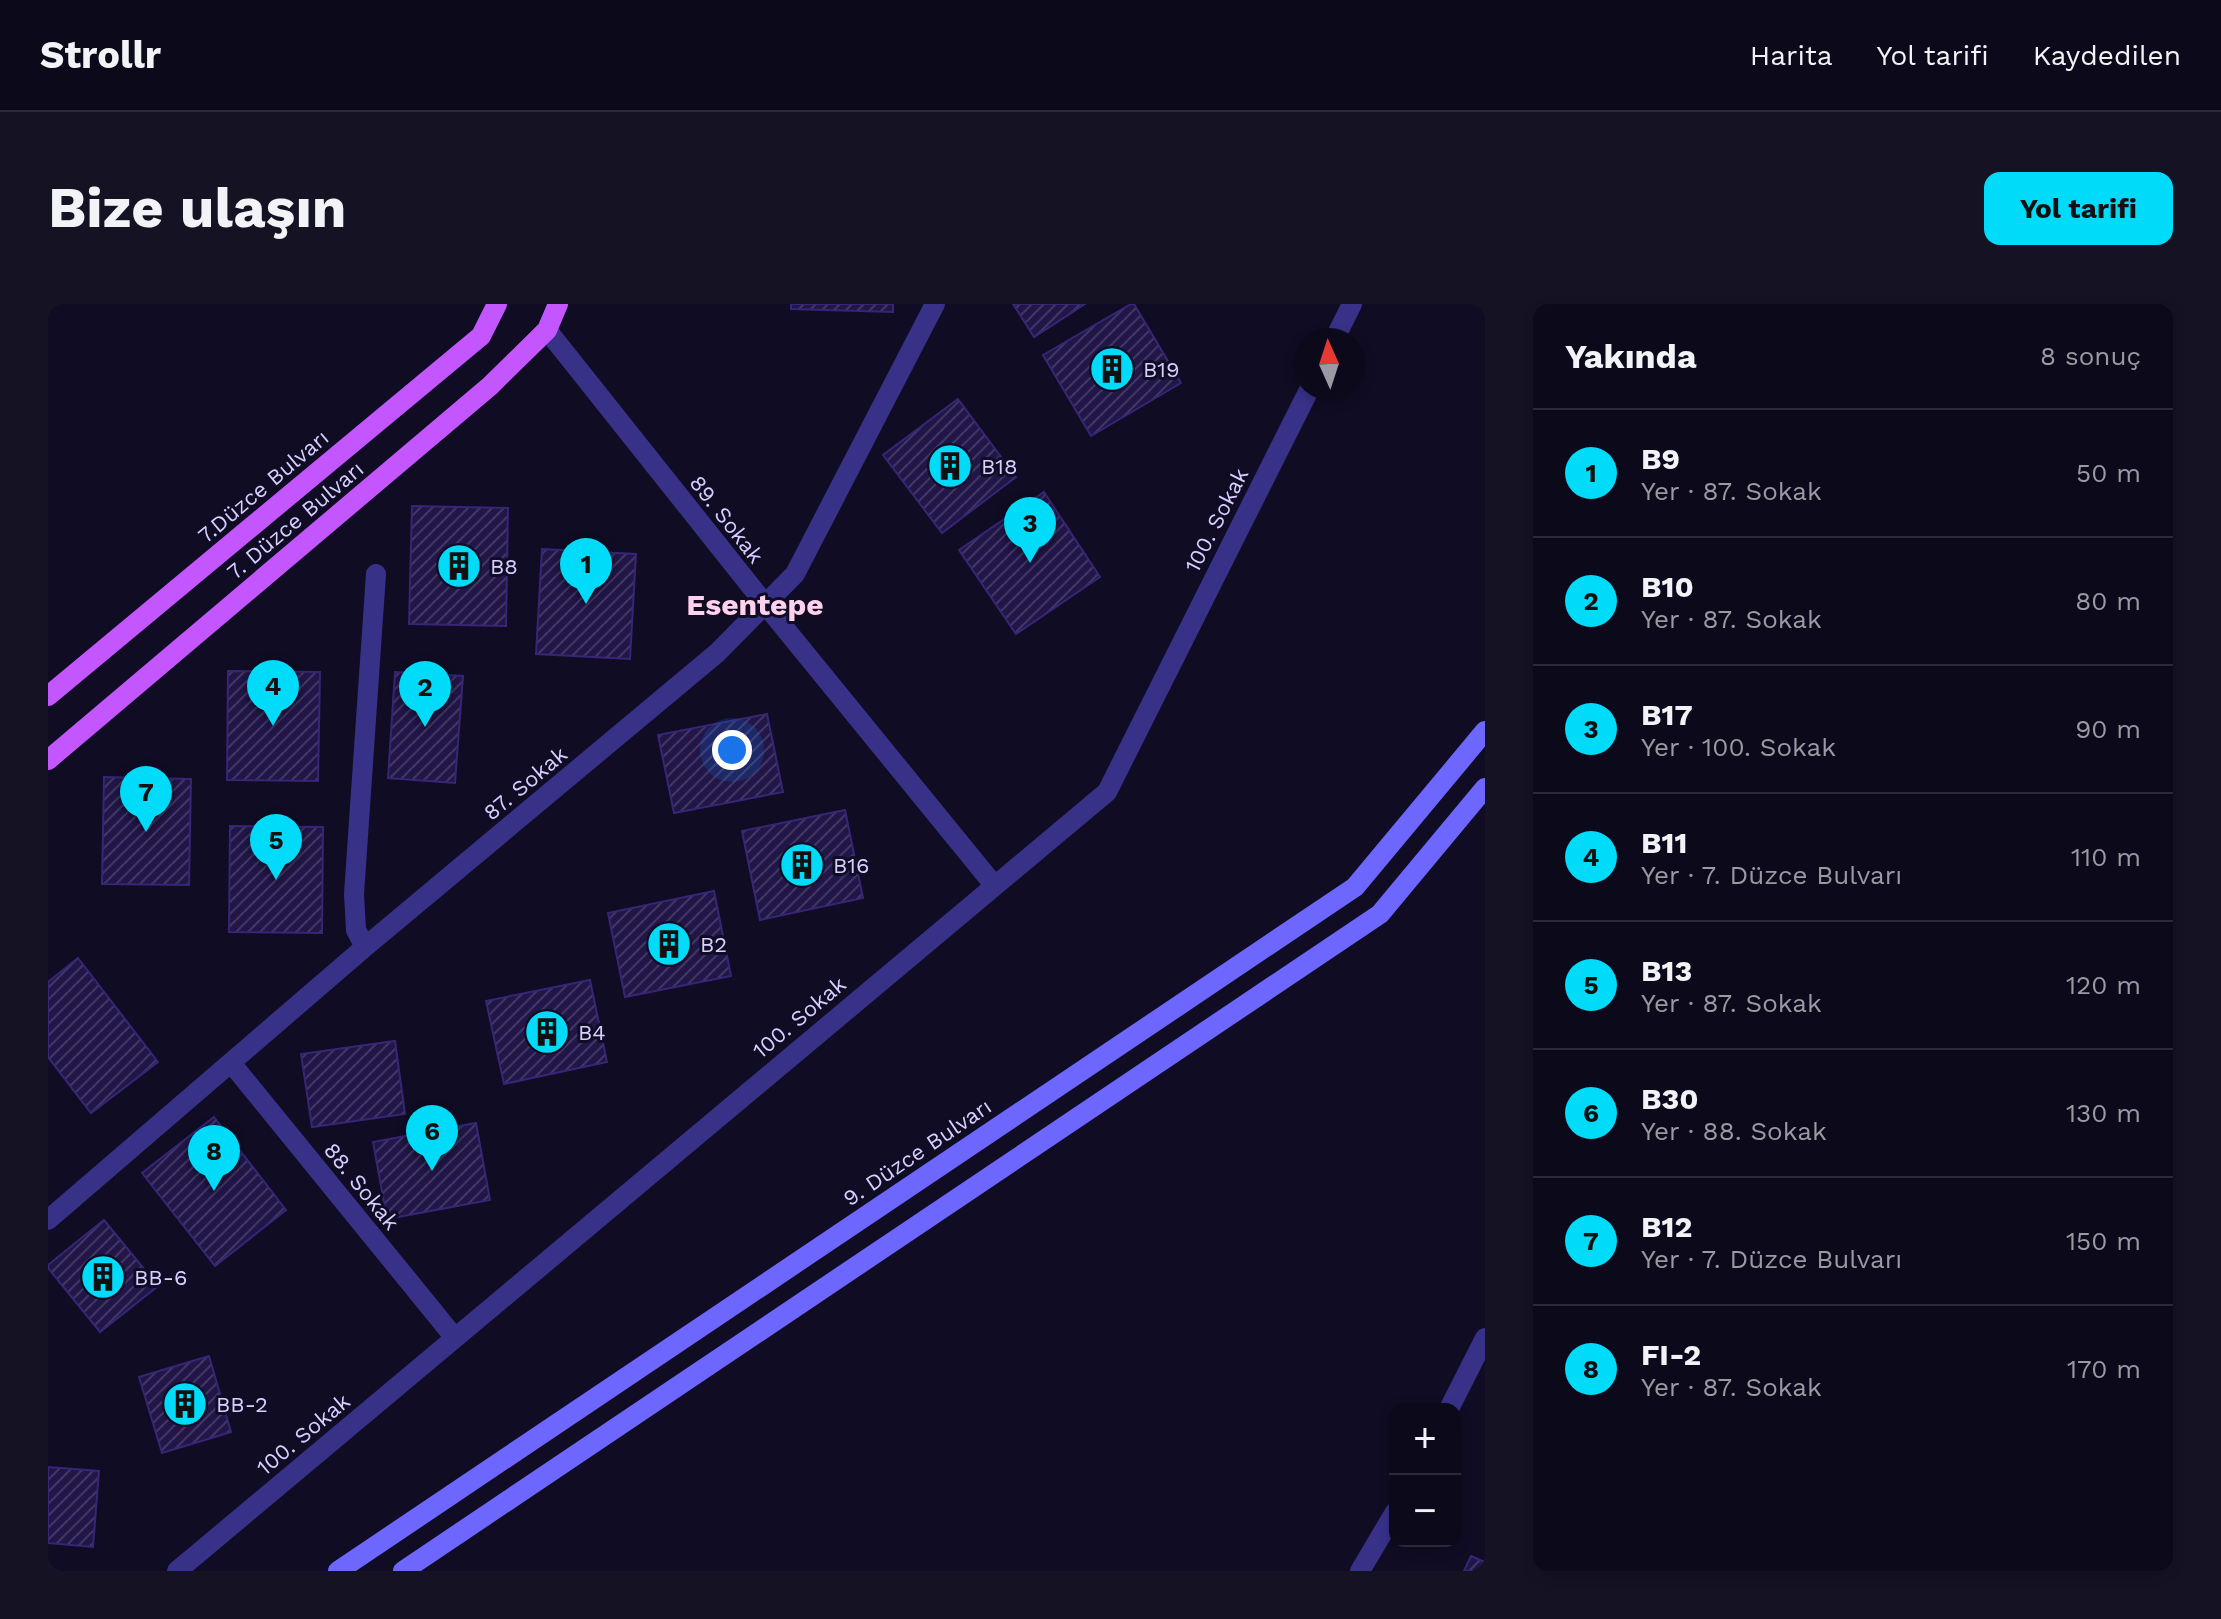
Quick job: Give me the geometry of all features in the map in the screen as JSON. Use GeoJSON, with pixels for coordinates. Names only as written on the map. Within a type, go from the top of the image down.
{"type":"FeatureCollection","features":[{"type":"Feature","properties":{"kind":"main road","name":"7.Düzce Bulvarı"},"geometry":{"type":"LineString","coordinates":[[48,696],[481,336],[497,304]]}},
{"type":"Feature","properties":{"kind":"main road","name":"7. Düzce Bulvarı"},"geometry":{"type":"LineString","coordinates":[[48,760],[490,386],[547,330],[558,304]]}},
{"type":"Feature","properties":{"kind":"main road","name":"9. Düzce Bulvarı"},"geometry":{"type":"LineString","coordinates":[[338,1571],[1355,887],[1485,731]]}},
{"type":"Feature","properties":{"kind":"main road"},"geometry":{"type":"LineString","coordinates":[[403,1571],[1380,914],[1485,788]]}},
{"type":"Feature","properties":{"kind":"street","name":"87. Sokak"},"geometry":{"type":"LineString","coordinates":[[48,1220],[365,947],[717,653],[795,574],[935,304]]}},
{"type":"Feature","properties":{"kind":"street"},"geometry":{"type":"LineString","coordinates":[[1340,328],[1352,304]]}},
{"type":"Feature","properties":{"kind":"street","name":"89. Sokak"},"geometry":{"type":"LineString","coordinates":[[547,330],[994,885]]}},
{"type":"Feature","properties":{"kind":"street","name":"100. Sokak"},"geometry":{"type":"LineString","coordinates":[[177,1571],[1107,792],[1304,400]]}},
{"type":"Feature","properties":{"kind":"street"},"geometry":{"type":"LineString","coordinates":[[365,947],[356,930],[354,894],[376,574]]}},
{"type":"Feature","properties":{"kind":"street","name":"88. Sokak"},"geometry":{"type":"LineString","coordinates":[[232,1064],[455,1338]]}},
{"type":"Feature","properties":{"kind":"street"},"geometry":{"type":"LineString","coordinates":[[1452,1403],[1485,1338]]}},
{"type":"Feature","properties":{"kind":"street"},"geometry":{"type":"LineString","coordinates":[[1360,1571],[1389,1522]]}},
{"type":"Feature","properties":{"kind":"building"},"geometry":{"type":"Polygon","coordinates":[[[791,304],[893,304],[893,312],[791,309],[791,304]]]}},
{"type":"Feature","properties":{"kind":"building"},"geometry":{"type":"Polygon","coordinates":[[[1013,304],[1085,304],[1034,337],[1013,304]]]}},
{"type":"Feature","properties":{"kind":"building","name":"B19"},"geometry":{"type":"Polygon","coordinates":[[[1134,304],[1181,383],[1091,436],[1043,355],[1134,304]]]}},
{"type":"Feature","properties":{"kind":"building","name":"B18"},"geometry":{"type":"Polygon","coordinates":[[[958,399],[1016,477],[942,533],[883,455],[958,399]]]}},
{"type":"Feature","properties":{"kind":"building"},"geometry":{"type":"Polygon","coordinates":[[[1044,492],[1100,577],[1016,634],[959,550],[1044,492]]]}},
{"type":"Feature","properties":{"kind":"building","name":"B8"},"geometry":{"type":"Polygon","coordinates":[[[412,506],[508,508],[506,626],[409,624],[412,506]]]}},
{"type":"Feature","properties":{"kind":"building"},"geometry":{"type":"Polygon","coordinates":[[[542,549],[636,554],[630,659],[536,654],[542,549]]]}},
{"type":"Feature","properties":{"kind":"building"},"geometry":{"type":"Polygon","coordinates":[[[228,671],[320,672],[318,781],[227,780],[228,671]]]}},
{"type":"Feature","properties":{"kind":"building"},"geometry":{"type":"Polygon","coordinates":[[[395,672],[463,676],[455,783],[388,778],[395,672]]]}},
{"type":"Feature","properties":{"kind":"building"},"geometry":{"type":"Polygon","coordinates":[[[767,714],[783,792],[674,813],[658,735],[767,714]]]}},
{"type":"Feature","properties":{"kind":"building"},"geometry":{"type":"Polygon","coordinates":[[[104,777],[191,779],[189,885],[102,884],[104,777]]]}},
{"type":"Feature","properties":{"kind":"building","name":"B16"},"geometry":{"type":"Polygon","coordinates":[[[845,810],[863,898],[760,920],[742,831],[845,810]]]}},
{"type":"Feature","properties":{"kind":"building"},"geometry":{"type":"Polygon","coordinates":[[[230,826],[323,827],[322,933],[229,932],[230,826]]]}},
{"type":"Feature","properties":{"kind":"building","name":"B2"},"geometry":{"type":"Polygon","coordinates":[[[714,891],[731,976],[625,997],[608,913],[714,891]]]}},
{"type":"Feature","properties":{"kind":"building"},"geometry":{"type":"Polygon","coordinates":[[[78,958],[158,1062],[91,1113],[48,1057],[48,982],[78,958]]]}},
{"type":"Feature","properties":{"kind":"building","name":"B4"},"geometry":{"type":"Polygon","coordinates":[[[590,980],[607,1062],[504,1084],[486,1001],[590,980]]]}},
{"type":"Feature","properties":{"kind":"building"},"geometry":{"type":"Polygon","coordinates":[[[395,1041],[405,1114],[312,1127],[301,1054],[395,1041]]]}},
{"type":"Feature","properties":{"kind":"building"},"geometry":{"type":"Polygon","coordinates":[[[214,1117],[286,1210],[215,1266],[142,1173],[214,1117]]]}},
{"type":"Feature","properties":{"kind":"building"},"geometry":{"type":"Polygon","coordinates":[[[476,1123],[490,1200],[387,1219],[373,1142],[476,1123]]]}},
{"type":"Feature","properties":{"kind":"building","name":"BB-6"},"geometry":{"type":"Polygon","coordinates":[[[104,1220],[158,1286],[100,1332],[48,1265],[104,1220]]]}},
{"type":"Feature","properties":{"kind":"building","name":"BB-2"},"geometry":{"type":"Polygon","coordinates":[[[209,1356],[231,1432],[162,1453],[139,1377],[209,1356]]]}},
{"type":"Feature","properties":{"kind":"building"},"geometry":{"type":"Polygon","coordinates":[[[48,1467],[99,1471],[93,1547],[48,1543],[48,1467]]]}},
{"type":"Feature","properties":{"kind":"building"},"geometry":{"type":"Polygon","coordinates":[[[1471,1556],[1485,1562],[1485,1571],[1464,1571],[1471,1556]]]}},
{"type":"Feature","properties":{"kind":"place","name":"B19"},"geometry":{"type":"Point","coordinates":[1112,369]}},
{"type":"Feature","properties":{"kind":"place","name":"B18"},"geometry":{"type":"Point","coordinates":[950,466]}},
{"type":"Feature","properties":{"kind":"place","name":"B17"},"geometry":{"type":"Point","coordinates":[1030,563]}},
{"type":"Feature","properties":{"kind":"place","name":"B8"},"geometry":{"type":"Point","coordinates":[459,566]}},
{"type":"Feature","properties":{"kind":"place","name":"B9"},"geometry":{"type":"Point","coordinates":[586,604]}},
{"type":"Feature","properties":{"kind":"place","name":"B11"},"geometry":{"type":"Point","coordinates":[273,726]}},
{"type":"Feature","properties":{"kind":"place","name":"B10"},"geometry":{"type":"Point","coordinates":[425,727]}},
{"type":"Feature","properties":{"kind":"place","name":"B12"},"geometry":{"type":"Point","coordinates":[146,832]}},
{"type":"Feature","properties":{"kind":"place","name":"B16"},"geometry":{"type":"Point","coordinates":[802,865]}},
{"type":"Feature","properties":{"kind":"place","name":"B13"},"geometry":{"type":"Point","coordinates":[276,880]}},
{"type":"Feature","properties":{"kind":"place","name":"B2"},"geometry":{"type":"Point","coordinates":[669,944]}},
{"type":"Feature","properties":{"kind":"place","name":"B4"},"geometry":{"type":"Point","coordinates":[547,1032]}},
{"type":"Feature","properties":{"kind":"place","name":"B30"},"geometry":{"type":"Point","coordinates":[432,1171]}},
{"type":"Feature","properties":{"kind":"place","name":"FI-2"},"geometry":{"type":"Point","coordinates":[214,1191]}},
{"type":"Feature","properties":{"kind":"place","name":"BB-6"},"geometry":{"type":"Point","coordinates":[103,1277]}},
{"type":"Feature","properties":{"kind":"place","name":"BB-2"},"geometry":{"type":"Point","coordinates":[185,1404]}},
{"type":"Feature","properties":{"kind":"district","name":"Esentepe"},"geometry":{"type":"Point","coordinates":[755,605]}}]}
